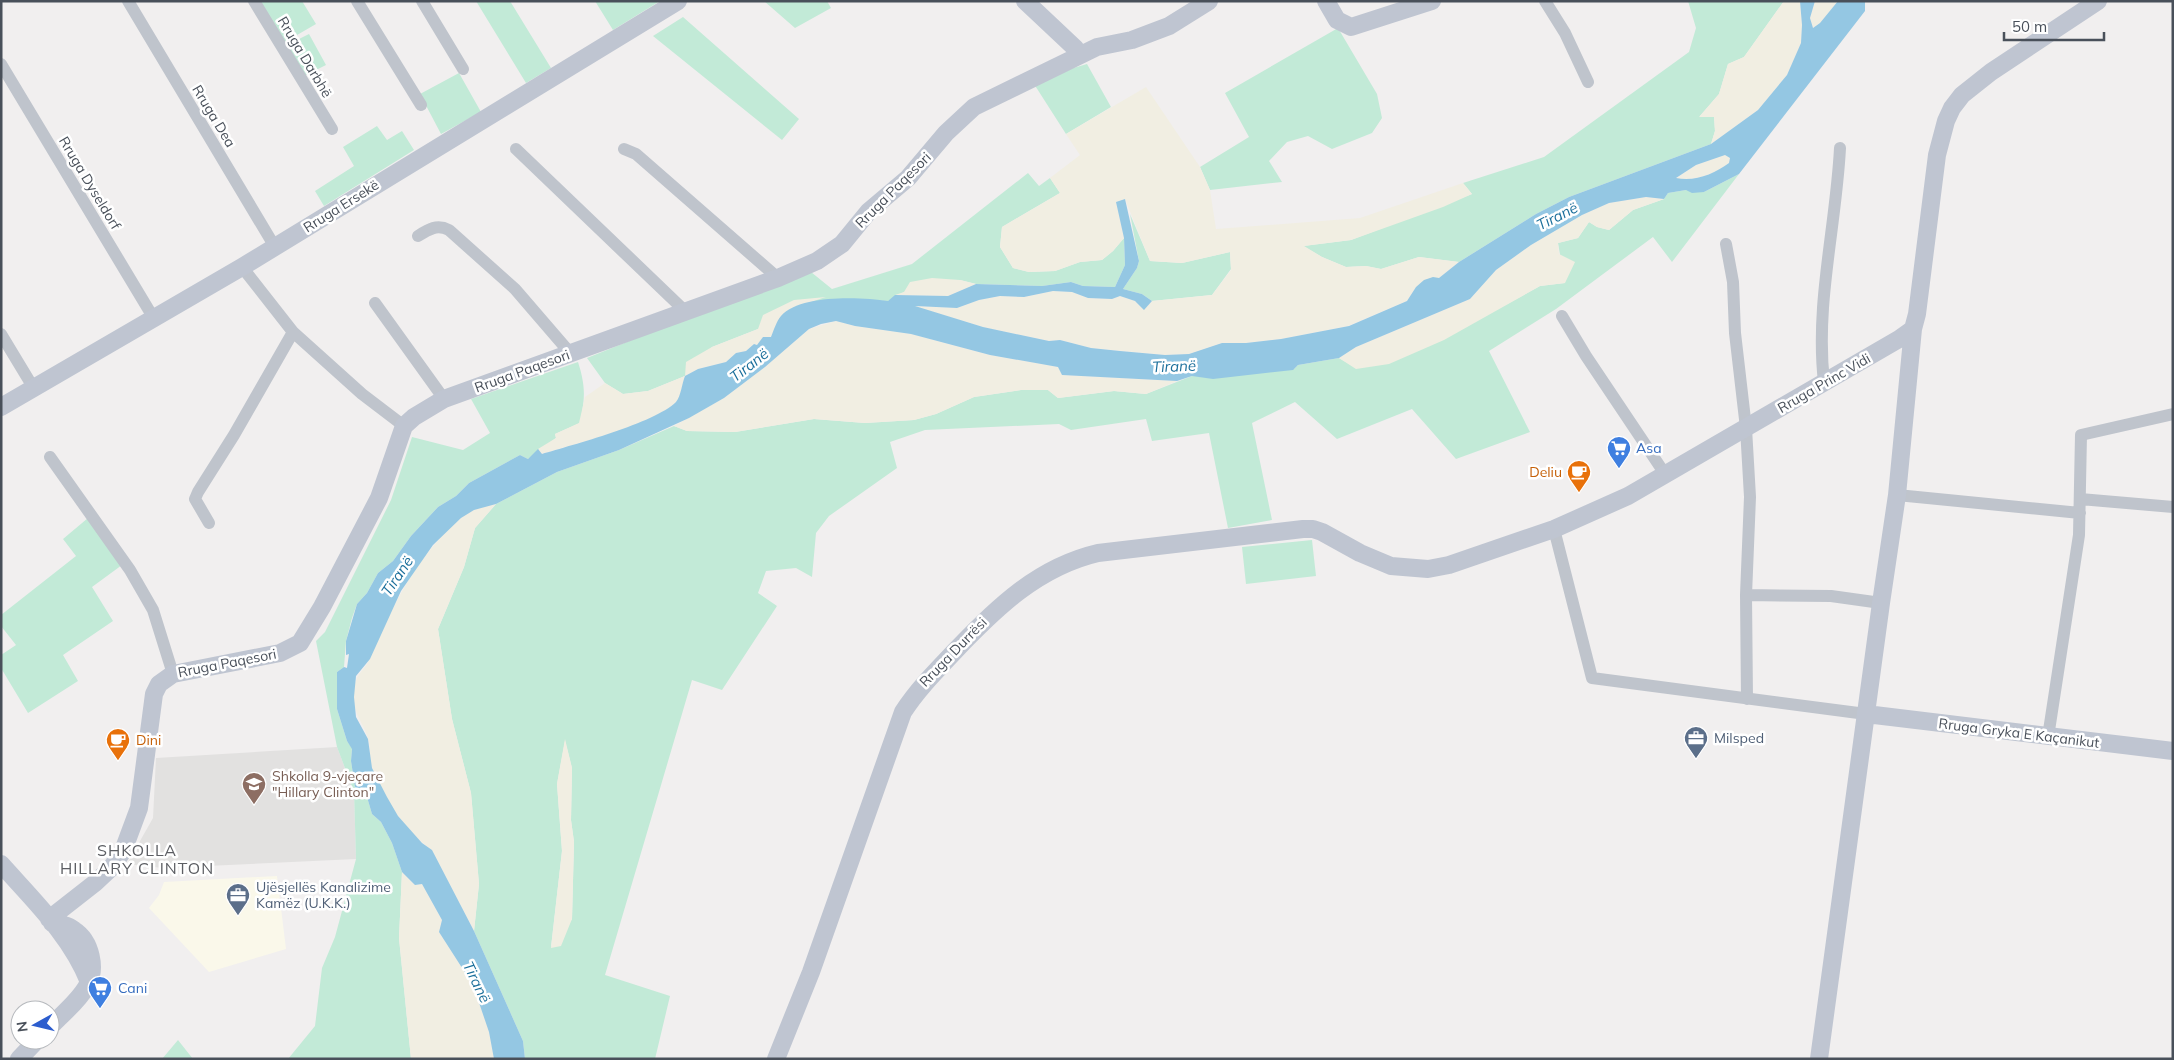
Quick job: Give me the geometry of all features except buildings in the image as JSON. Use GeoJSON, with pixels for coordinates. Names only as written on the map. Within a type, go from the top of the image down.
{"type":"FeatureCollection","features":[{"type":"Feature","properties":{"kind":"street","name":"Rruga Dea"},"geometry":{"type":"LineString","coordinates":[[128,1],[275,247]]}},
{"type":"Feature","properties":{"kind":"street","name":"Rruga Darbhë"},"geometry":{"type":"LineString","coordinates":[[254,1],[332,129]]}},
{"type":"Feature","properties":{"kind":"street"},"geometry":{"type":"LineString","coordinates":[[358,1],[421,105]]}},
{"type":"Feature","properties":{"kind":"street"},"geometry":{"type":"LineString","coordinates":[[422,1],[463,69]]}},
{"type":"Feature","properties":{"kind":"street","name":"Rruga Ersekë"},"geometry":{"type":"LineString","coordinates":[[1,406],[242,267],[678,1]]}},
{"type":"Feature","properties":{"kind":"street"},"geometry":{"type":"LineString","coordinates":[[1024,1],[1075,48],[1079,55]]}},
{"type":"Feature","properties":{"kind":"street","name":"Rruga Paqesori"},"geometry":{"type":"LineString","coordinates":[[51,921],[111,868],[123,851],[140,808],[154,694],[159,684],[172,674],[280,653],[300,643],[322,607],[379,498],[404,426],[414,417],[444,399],[778,278],[817,261],[842,244],[869,211],[908,178],[946,133],[974,107],[1079,55],[1108,43],[1151,34],[1169,26],[1209,1]]}},
{"type":"Feature","properties":{"kind":"street"},"geometry":{"type":"LineString","coordinates":[[1326,1],[1337,20],[1351,28],[1432,1]]}},
{"type":"Feature","properties":{"kind":"street"},"geometry":{"type":"LineString","coordinates":[[1545,1],[1565,33],[1588,82]]}},
{"type":"Feature","properties":{"kind":"street"},"geometry":{"type":"LineString","coordinates":[[1819,1059],[1880,603],[1898,494],[1913,328],[1920,295],[1937,155],[1946,121],[1952,108],[1962,96],[1991,72],[2098,1]]}},
{"type":"Feature","properties":{"kind":"street","name":"Rruga Dyseldorf"},"geometry":{"type":"LineString","coordinates":[[1,64],[153,317]]}},
{"type":"Feature","properties":{"kind":"street"},"geometry":{"type":"LineString","coordinates":[[1824,382],[1821,358],[1822,310],[1838,180],[1840,148]]}},
{"type":"Feature","properties":{"kind":"street"},"geometry":{"type":"LineString","coordinates":[[516,149],[685,311]]}},
{"type":"Feature","properties":{"kind":"street"},"geometry":{"type":"LineString","coordinates":[[624,149],[636,154],[778,278]]}},
{"type":"Feature","properties":{"kind":"street"},"geometry":{"type":"LineString","coordinates":[[418,236],[442,226],[449,230],[515,289],[570,354]]}},
{"type":"Feature","properties":{"kind":"street"},"geometry":{"type":"LineString","coordinates":[[1726,244],[1733,282],[1735,333],[1746,428],[1750,497],[1746,595],[1747,698]]}},
{"type":"Feature","properties":{"kind":"street"},"geometry":{"type":"LineString","coordinates":[[242,267],[293,332],[362,394],[404,426]]}},
{"type":"Feature","properties":{"kind":"street"},"geometry":{"type":"LineString","coordinates":[[375,304],[444,399]]}},
{"type":"Feature","properties":{"kind":"street"},"geometry":{"type":"LineString","coordinates":[[1562,316],[1586,356],[1665,474]]}},
{"type":"Feature","properties":{"kind":"street","name":"Rruga Princ Vidi"},"geometry":{"type":"LineString","coordinates":[[1360,553],[1390,566],[1428,569],[1449,565],[1554,529],[1611,504],[1665,474],[1907,334],[1913,328]]}},
{"type":"Feature","properties":{"kind":"street"},"geometry":{"type":"LineString","coordinates":[[209,524],[195,499],[198,492],[234,435],[293,332]]}},
{"type":"Feature","properties":{"kind":"street"},"geometry":{"type":"LineString","coordinates":[[1,334],[33,387]]}},
{"type":"Feature","properties":{"kind":"street"},"geometry":{"type":"LineString","coordinates":[[2048,737],[2079,535],[2081,435],[2173,414]]}},
{"type":"Feature","properties":{"kind":"street"},"geometry":{"type":"LineString","coordinates":[[50,457],[130,570],[154,610],[172,674]]}},
{"type":"Feature","properties":{"kind":"street"},"geometry":{"type":"LineString","coordinates":[[1898,494],[2080,513]]}},
{"type":"Feature","properties":{"kind":"street"},"geometry":{"type":"LineString","coordinates":[[2080,499],[2173,507]]}},
{"type":"Feature","properties":{"kind":"street","name":"Rruga Durrësi"},"geometry":{"type":"LineString","coordinates":[[776,1059],[811,972],[903,712],[929,677],[988,616],[1031,582],[1054,568],[1074,558],[1098,553],[1313,529],[1360,553]]}},
{"type":"Feature","properties":{"kind":"street"},"geometry":{"type":"LineString","coordinates":[[1554,529],[1592,678],[1866,714]]}},
{"type":"Feature","properties":{"kind":"street"},"geometry":{"type":"LineString","coordinates":[[1746,595],[1831,596],[1880,603]]}},
{"type":"Feature","properties":{"kind":"street","name":"Rruga Gryka E Kaçanikut"},"geometry":{"type":"LineString","coordinates":[[1866,714],[2173,751]]}},
{"type":"Feature","properties":{"kind":"street"},"geometry":{"type":"LineString","coordinates":[[1,864],[51,921],[72,928],[83,938],[92,963],[89,982],[81,994],[60,1016]]}},
{"type":"Feature","properties":{"kind":"shaded area","name":"Shkolla 9-vjeçare \"Hillary Clinton\""},"geometry":{"type":"Polygon","coordinates":[[[337,747],[354,792],[356,859],[163,868],[127,864],[153,818],[156,758],[337,747]]]}},
{"type":"Feature","properties":{"kind":"shaded area"},"geometry":{"type":"Polygon","coordinates":[[[277,876],[286,949],[209,972],[149,908],[159,895],[164,882],[277,876]]]}},
{"type":"Feature","properties":{"kind":"green space"},"geometry":{"type":"Polygon","coordinates":[[[260,1],[302,1],[316,24],[285,42],[260,1]]]}},
{"type":"Feature","properties":{"kind":"green space"},"geometry":{"type":"Polygon","coordinates":[[[476,1],[510,1],[551,68],[526,83],[476,1]]]}},
{"type":"Feature","properties":{"kind":"green space"},"geometry":{"type":"Polygon","coordinates":[[[595,1],[660,1],[613,30],[595,1]]]}},
{"type":"Feature","properties":{"kind":"green space"},"geometry":{"type":"Polygon","coordinates":[[[764,1],[827,1],[831,8],[795,28],[764,1]]]}},
{"type":"Feature","properties":{"kind":"green space"},"geometry":{"type":"Polygon","coordinates":[[[1688,1],[1784,1],[1744,57],[1728,64],[1719,94],[1700,116],[1714,117],[1715,131],[1711,144],[1569,197],[1536,214],[1459,262],[1419,257],[1381,269],[1366,266],[1346,267],[1322,257],[1303,246],[1351,240],[1472,194],[1463,183],[1544,157],[1689,52],[1696,28],[1688,1]]]}},
{"type":"Feature","properties":{"kind":"green space"},"geometry":{"type":"Polygon","coordinates":[[[683,17],[799,119],[782,140],[653,36],[683,17]]]}},
{"type":"Feature","properties":{"kind":"green space"},"geometry":{"type":"Polygon","coordinates":[[[1338,28],[1377,94],[1382,118],[1372,133],[1332,149],[1308,136],[1287,142],[1269,161],[1282,182],[1210,190],[1200,167],[1249,137],[1225,93],[1338,28]]]}},
{"type":"Feature","properties":{"kind":"green space"},"geometry":{"type":"Polygon","coordinates":[[[309,34],[326,65],[304,76],[287,45],[309,34]]]}},
{"type":"Feature","properties":{"kind":"green space"},"geometry":{"type":"Polygon","coordinates":[[[1087,64],[1111,107],[1066,134],[1034,84],[1087,64]]]}},
{"type":"Feature","properties":{"kind":"green space"},"geometry":{"type":"Polygon","coordinates":[[[459,73],[481,112],[441,134],[420,94],[459,73]]]}},
{"type":"Feature","properties":{"kind":"green space"},"geometry":{"type":"Polygon","coordinates":[[[377,126],[387,140],[402,131],[414,150],[324,206],[315,191],[354,166],[343,147],[377,126]]]}},
{"type":"Feature","properties":{"kind":"green space"},"geometry":{"type":"Polygon","coordinates":[[[1028,173],[1039,186],[1050,178],[1060,193],[1002,227],[1000,247],[1013,268],[1029,272],[1055,271],[1080,262],[1102,260],[1124,238],[1125,265],[1115,287],[1083,286],[1071,282],[1042,286],[976,284],[960,280],[904,292],[888,301],[859,300],[758,329],[712,347],[685,376],[648,391],[623,394],[605,383],[587,358],[699,313],[811,272],[832,289],[912,264],[1028,173]]]}},
{"type":"Feature","properties":{"kind":"green space"},"geometry":{"type":"Polygon","coordinates":[[[1739,174],[1672,262],[1653,237],[1556,309],[1489,351],[1530,432],[1456,459],[1412,409],[1337,439],[1295,402],[1252,423],[1272,520],[1228,528],[1209,433],[1152,441],[1146,419],[1071,430],[1059,424],[925,430],[890,442],[897,468],[829,516],[816,533],[812,577],[796,568],[766,571],[758,593],[777,606],[722,690],[692,680],[605,975],[670,996],[655,1059],[525,1059],[523,1041],[474,931],[479,884],[471,793],[452,719],[438,629],[464,567],[475,528],[496,504],[557,472],[619,450],[674,426],[687,431],[735,432],[814,419],[865,423],[914,420],[936,414],[974,397],[1021,390],[1048,390],[1058,398],[1114,391],[1146,394],[1192,376],[1294,369],[1298,365],[1339,358],[1356,368],[1507,304],[1540,286],[1565,283],[1558,243],[1578,238],[1589,222],[1597,227],[1609,230],[1633,210],[1664,199],[1668,193],[1686,190],[1704,192],[1739,174]],[[565,741],[557,784],[562,851],[551,947],[572,919],[574,842],[571,820],[572,768],[565,741]]]}},
{"type":"Feature","properties":{"kind":"green space"},"geometry":{"type":"Polygon","coordinates":[[[1130,214],[1150,261],[1182,263],[1230,252],[1231,269],[1212,295],[1152,301],[1142,294],[1123,289],[1137,268],[1139,261],[1130,214]]]}},
{"type":"Feature","properties":{"kind":"green space"},"geometry":{"type":"Polygon","coordinates":[[[578,362],[584,392],[580,423],[555,434],[556,438],[528,459],[520,455],[469,483],[456,496],[438,507],[411,536],[393,561],[378,573],[367,593],[357,604],[346,641],[344,667],[337,672],[337,709],[347,741],[352,748],[351,761],[355,787],[367,797],[372,814],[381,822],[392,843],[402,872],[399,938],[411,1059],[288,1059],[315,1026],[322,968],[335,937],[356,859],[354,792],[337,747],[316,641],[325,632],[391,500],[412,437],[463,450],[490,433],[471,399],[578,362]]]}},
{"type":"Feature","properties":{"kind":"green space"},"geometry":{"type":"Polygon","coordinates":[[[88,518],[122,565],[92,587],[113,621],[63,655],[78,681],[28,713],[1,668],[1,655],[16,645],[1,626],[1,615],[76,556],[63,539],[88,518]]]}},
{"type":"Feature","properties":{"kind":"green space"},"geometry":{"type":"Polygon","coordinates":[[[1312,540],[1316,576],[1246,584],[1242,547],[1312,540]]]}},
{"type":"Feature","properties":{"kind":"green space"},"geometry":{"type":"Polygon","coordinates":[[[178,1040],[193,1059],[162,1059],[178,1040]]]}},
{"type":"Feature","properties":{"kind":"sand"},"geometry":{"type":"Polygon","coordinates":[[[1784,1],[1800,1],[1802,25],[1801,43],[1787,75],[1758,110],[1711,144],[1715,131],[1714,117],[1699,117],[1719,94],[1728,64],[1744,57],[1784,1]]]}},
{"type":"Feature","properties":{"kind":"sand"},"geometry":{"type":"Polygon","coordinates":[[[1815,1],[1838,1],[1820,23],[1813,28],[1810,18],[1815,1]]]}},
{"type":"Feature","properties":{"kind":"sand"},"geometry":{"type":"Polygon","coordinates":[[[1146,87],[1200,167],[1210,190],[1216,229],[1360,218],[1463,183],[1472,194],[1443,207],[1351,240],[1304,246],[1322,257],[1346,267],[1366,266],[1381,269],[1419,257],[1459,262],[1439,278],[1416,287],[1407,301],[1348,326],[1281,339],[1246,343],[1222,343],[1189,354],[1165,355],[1091,348],[1060,340],[1049,341],[983,327],[913,306],[957,308],[979,300],[1000,296],[1024,297],[1053,291],[1072,292],[1088,298],[1112,299],[1120,296],[1135,301],[1144,309],[1152,301],[1212,295],[1231,270],[1230,252],[1182,263],[1150,261],[1125,199],[1116,202],[1124,238],[1102,260],[1080,262],[1055,271],[1029,272],[1013,268],[1000,247],[1002,227],[1060,193],[1050,178],[1080,155],[1066,134],[1146,87]]]}},
{"type":"Feature","properties":{"kind":"sand"},"geometry":{"type":"Polygon","coordinates":[[[1725,155],[1730,158],[1729,163],[1717,171],[1697,178],[1675,179],[1696,165],[1725,155]]]}},
{"type":"Feature","properties":{"kind":"sand"},"geometry":{"type":"Polygon","coordinates":[[[1646,197],[1664,199],[1633,210],[1609,230],[1597,227],[1589,222],[1578,238],[1558,243],[1559,254],[1575,262],[1565,283],[1540,286],[1444,340],[1389,364],[1356,369],[1339,358],[1356,347],[1470,299],[1496,270],[1531,245],[1582,215],[1609,203],[1646,197]]]}},
{"type":"Feature","properties":{"kind":"sand"},"geometry":{"type":"Polygon","coordinates":[[[932,278],[960,280],[976,284],[948,296],[895,295],[904,292],[910,282],[932,278]]]}},
{"type":"Feature","properties":{"kind":"sand"},"geometry":{"type":"Polygon","coordinates":[[[826,297],[801,306],[780,322],[771,337],[757,345],[754,344],[746,351],[736,353],[726,362],[698,369],[685,376],[686,362],[712,347],[758,329],[763,315],[794,300],[826,297]]]}},
{"type":"Feature","properties":{"kind":"sand"},"geometry":{"type":"Polygon","coordinates":[[[836,321],[855,326],[911,334],[990,355],[1058,367],[1062,375],[1177,381],[1146,394],[1114,391],[1058,398],[1048,390],[1021,390],[974,397],[936,414],[914,420],[865,423],[814,419],[735,432],[687,431],[674,426],[724,398],[765,367],[809,329],[836,321]]]}},
{"type":"Feature","properties":{"kind":"sand"},"geometry":{"type":"Polygon","coordinates":[[[685,376],[681,393],[676,402],[650,418],[612,433],[541,454],[538,449],[556,438],[555,434],[579,423],[585,397],[605,383],[623,394],[648,391],[685,376]]]}},
{"type":"Feature","properties":{"kind":"sand"},"geometry":{"type":"Polygon","coordinates":[[[496,504],[475,528],[464,567],[438,629],[452,719],[471,793],[479,884],[474,931],[432,850],[413,834],[396,814],[376,779],[372,768],[368,738],[354,702],[354,688],[403,590],[423,559],[456,522],[476,509],[496,504]]]}},
{"type":"Feature","properties":{"kind":"sand"},"geometry":{"type":"Polygon","coordinates":[[[565,739],[572,768],[571,820],[574,842],[572,919],[561,946],[551,948],[562,851],[557,784],[565,739]]]}},
{"type":"Feature","properties":{"kind":"sand"},"geometry":{"type":"Polygon","coordinates":[[[402,872],[415,885],[422,884],[442,920],[439,932],[473,985],[489,1032],[494,1059],[411,1059],[399,938],[402,872]]]}},
{"type":"Feature","properties":{"kind":"water","name":"Tiranë"},"geometry":{"type":"Polygon","coordinates":[[[1800,1],[1815,1],[1810,18],[1813,28],[1820,23],[1838,1],[1865,1],[1865,11],[1739,174],[1704,192],[1692,193],[1686,190],[1668,193],[1664,199],[1646,197],[1609,203],[1582,215],[1531,245],[1496,270],[1470,299],[1356,347],[1339,358],[1298,365],[1293,370],[1213,379],[1192,376],[1177,381],[1062,375],[1058,367],[990,355],[911,334],[855,326],[836,321],[809,329],[765,367],[724,398],[689,418],[619,450],[557,472],[496,504],[474,510],[461,518],[433,545],[401,591],[370,659],[356,676],[354,697],[356,717],[368,739],[372,768],[398,816],[422,843],[432,850],[474,931],[523,1041],[525,1059],[494,1059],[489,1032],[473,985],[439,932],[442,920],[422,884],[415,885],[402,872],[392,843],[381,822],[372,814],[367,797],[355,787],[351,761],[352,749],[347,741],[337,709],[337,672],[344,667],[347,668],[349,654],[346,655],[346,641],[357,604],[367,593],[378,573],[393,561],[411,536],[438,507],[456,496],[469,483],[520,455],[528,459],[538,449],[542,454],[592,439],[650,418],[665,410],[678,399],[685,376],[698,369],[726,362],[736,353],[746,351],[754,344],[757,345],[763,337],[771,337],[776,323],[781,316],[790,309],[802,304],[847,298],[888,301],[895,295],[948,296],[976,284],[1042,286],[1071,282],[1083,286],[1115,287],[1125,265],[1124,238],[1116,202],[1125,199],[1139,261],[1137,268],[1123,289],[1142,294],[1152,301],[1144,310],[1135,301],[1120,296],[1112,299],[1088,298],[1072,292],[1053,291],[1024,297],[1000,296],[979,300],[957,308],[915,306],[983,327],[1049,341],[1060,340],[1091,348],[1165,355],[1189,354],[1222,343],[1246,343],[1281,339],[1349,326],[1407,301],[1416,287],[1424,280],[1433,277],[1439,278],[1459,262],[1536,214],[1569,197],[1711,144],[1758,110],[1787,75],[1801,43],[1800,1]],[[1725,155],[1696,165],[1676,178],[1690,179],[1704,176],[1717,171],[1729,163],[1730,158],[1725,155]]]}},
{"type":"Feature","properties":{"kind":"place","name":"Asa"},"geometry":{"type":"Point","coordinates":[1619,469]}},
{"type":"Feature","properties":{"kind":"place","name":"Deliu"},"geometry":{"type":"Point","coordinates":[1579,493]}},
{"type":"Feature","properties":{"kind":"place","name":"Milsped"},"geometry":{"type":"Point","coordinates":[1696,759]}},
{"type":"Feature","properties":{"kind":"place","name":"Dini"},"geometry":{"type":"Point","coordinates":[118,761]}},
{"type":"Feature","properties":{"kind":"place","name":"Shkolla 9-vjeçare \"Hillary Clinton\""},"geometry":{"type":"Point","coordinates":[254,805]}},
{"type":"Feature","properties":{"kind":"place","name":"Ujësjellës Kanalizime Kamëz (U.K.K.)"},"geometry":{"type":"Point","coordinates":[238,916]}},
{"type":"Feature","properties":{"kind":"place","name":"Cani"},"geometry":{"type":"Point","coordinates":[100,1009]}},
{"type":"Feature","properties":{"kind":"district","name":"SHKOLLA HILLARY CLINTON"},"geometry":{"type":"Point","coordinates":[137,859]}}]}
